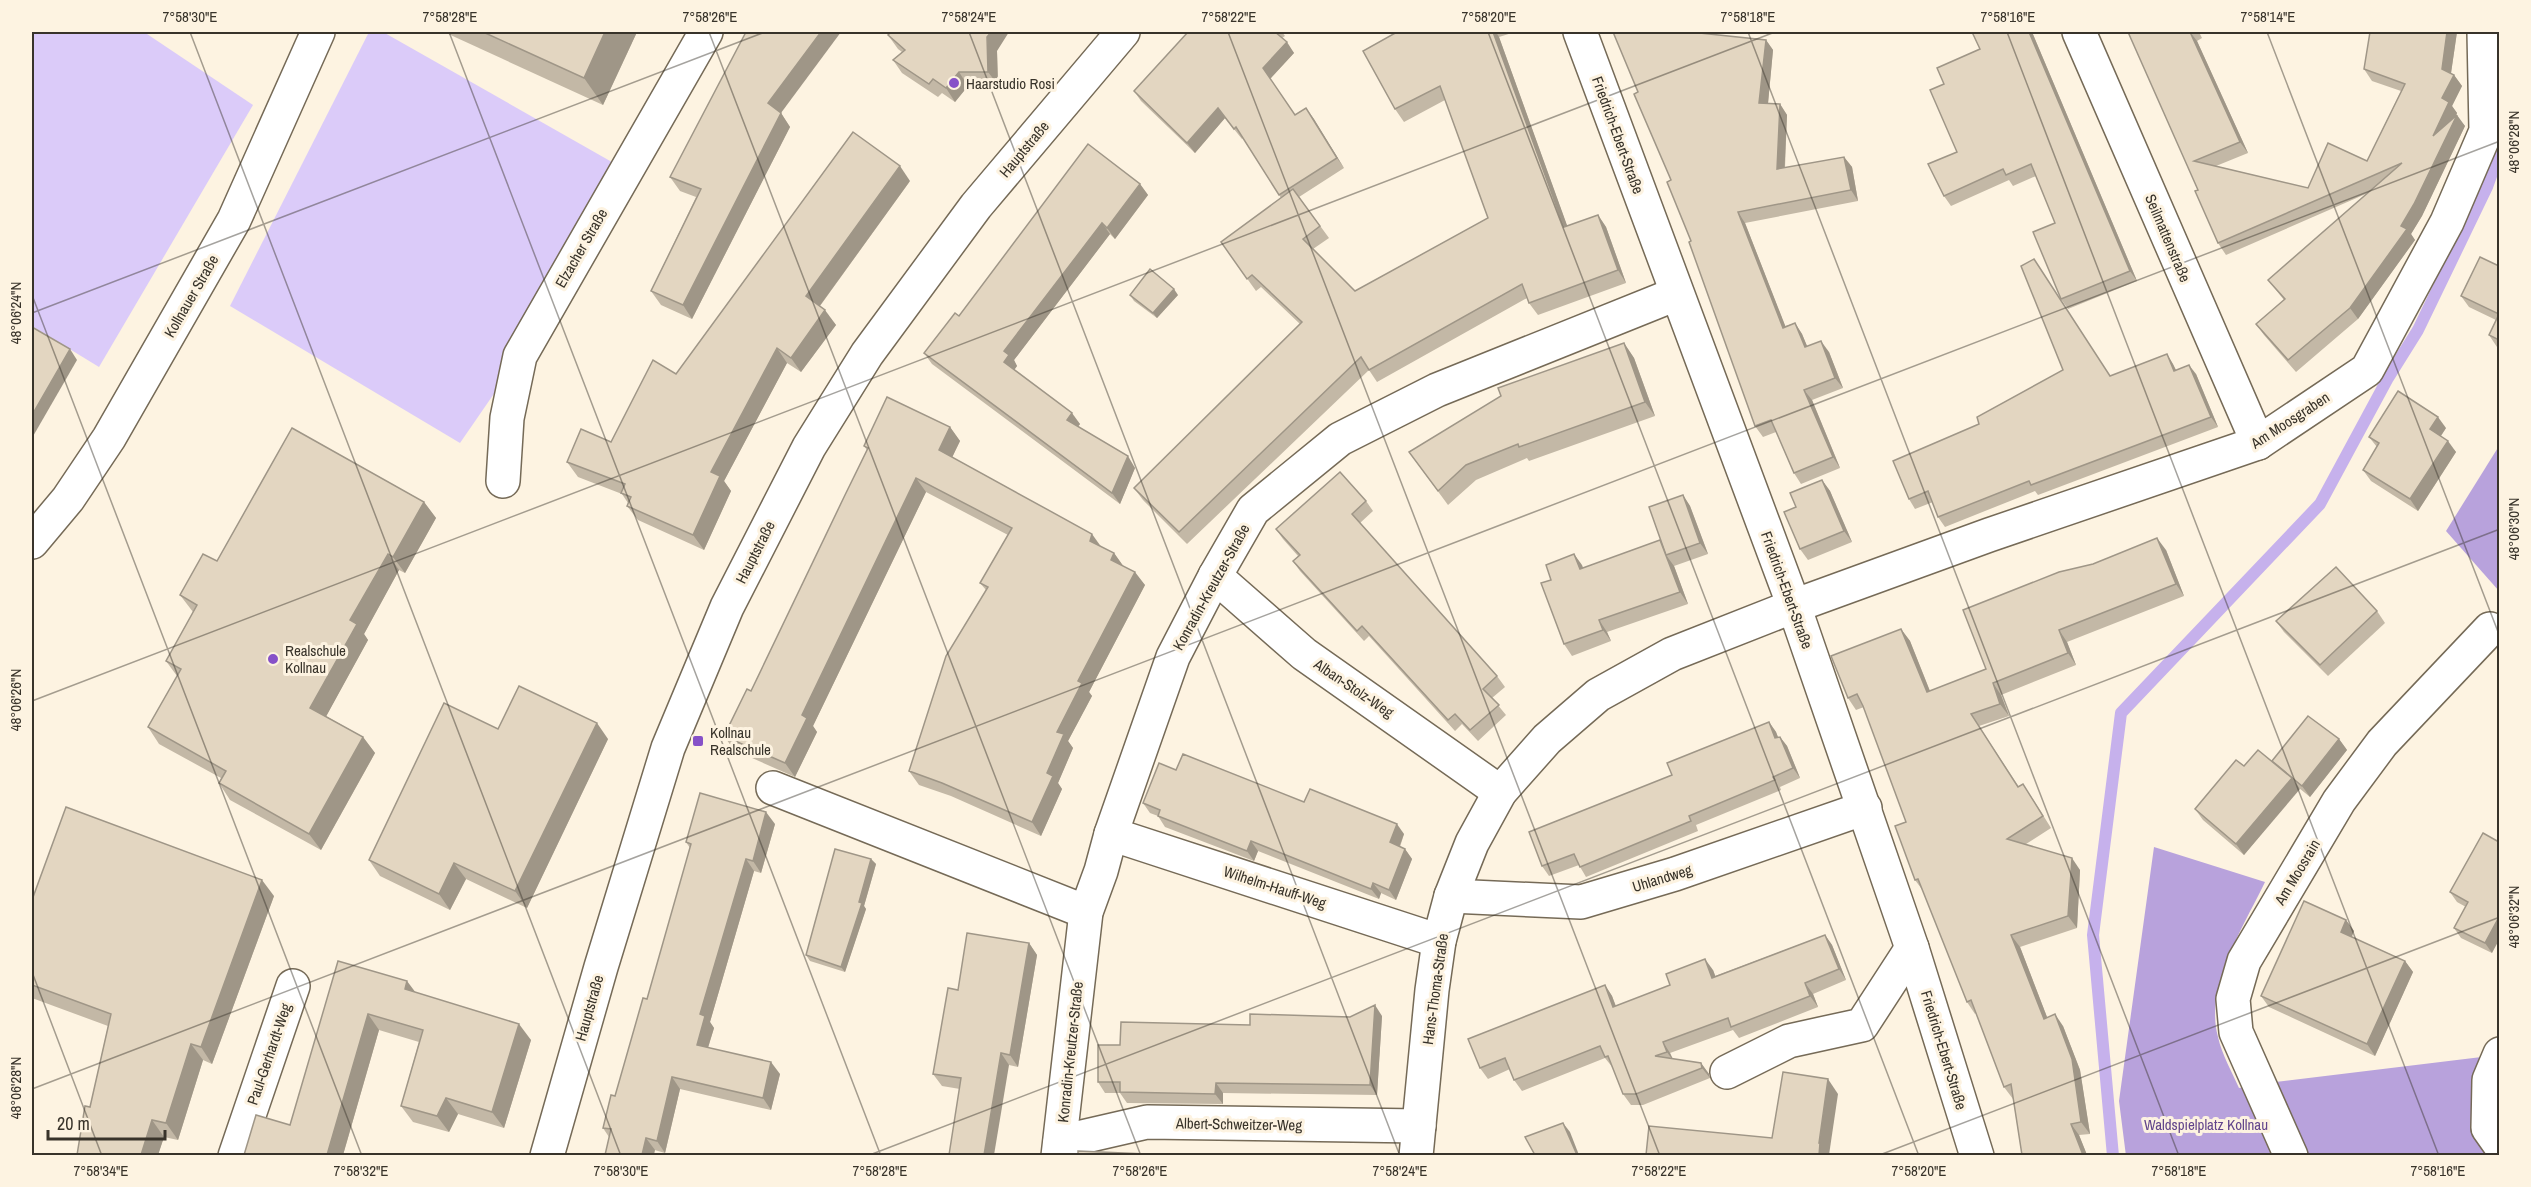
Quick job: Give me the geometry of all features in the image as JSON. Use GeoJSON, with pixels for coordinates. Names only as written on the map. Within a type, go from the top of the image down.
{"type":"FeatureCollection","features":[{"type":"Feature","properties":{"kind":"street","name":"Kollnauer Straße"},"geometry":{"type":"LineString","coordinates":[[32,542],[68,499],[109,438],[234,220],[318,32]]}},
{"type":"Feature","properties":{"kind":"street","name":"Elzacher Straße"},"geometry":{"type":"LineString","coordinates":[[503,481],[507,418],[520,356],[706,32]]}},
{"type":"Feature","properties":{"kind":"street","name":"Hauptstraße"},"geometry":{"type":"LineString","coordinates":[[547,1155],[601,967],[668,748],[728,607],[809,447],[867,354],[962,225],[1123,32]]}},
{"type":"Feature","properties":{"kind":"street","name":"Friedrich-Ebert-Straße"},"geometry":{"type":"LineString","coordinates":[[1580,32],[1794,606],[1912,948],[1977,1155]]}},
{"type":"Feature","properties":{"kind":"street","name":"Seilmattenstraße"},"geometry":{"type":"LineString","coordinates":[[2079,32],[2258,443]]}},
{"type":"Feature","properties":{"kind":"street","name":"Am Moosgraben"},"geometry":{"type":"LineString","coordinates":[[1794,606],[2258,443],[2367,370],[2446,222],[2486,131],[2484,32]]}},
{"type":"Feature","properties":{"kind":"street","name":"Konradin-Kreutzer-Straße"},"geometry":{"type":"LineString","coordinates":[[1059,1149],[1086,912],[1173,657],[1215,576],[1253,510],[1340,439],[1437,390],[1676,294]]}},
{"type":"Feature","properties":{"kind":"street","name":"Alban-Stolz-Weg"},"geometry":{"type":"LineString","coordinates":[[1215,576],[1304,654],[1500,792]]}},
{"type":"Feature","properties":{"kind":"street","name":"Hans-Thoma-Straße"},"geometry":{"type":"LineString","coordinates":[[1418,1141],[1439,941],[1451,896],[1472,843],[1500,792],[1547,739],[1598,695],[1672,654],[1794,606]]}},
{"type":"Feature","properties":{"kind":"street","name":"Am Moosrain"},"geometry":{"type":"LineString","coordinates":[[2291,1155],[2236,1032],[2233,999],[2244,961],[2339,801],[2382,743],[2490,629]]}},
{"type":"Feature","properties":{"kind":"street"},"geometry":{"type":"LineString","coordinates":[[773,788],[1086,912]]}},
{"type":"Feature","properties":{"kind":"street","name":"Uhlandweg"},"geometry":{"type":"LineString","coordinates":[[1451,896],[1581,902],[1675,874],[1865,808]]}},
{"type":"Feature","properties":{"kind":"street","name":"Wilhelm-Hauff-Weg"},"geometry":{"type":"LineString","coordinates":[[1111,834],[1439,941]]}},
{"type":"Feature","properties":{"kind":"street"},"geometry":{"type":"LineString","coordinates":[[1727,1072],[1789,1041],[1862,1025],[1912,948]]}},
{"type":"Feature","properties":{"kind":"street","name":"Paul-Gerhardt-Weg"},"geometry":{"type":"LineString","coordinates":[[235,1155],[292,986]]}},
{"type":"Feature","properties":{"kind":"street"},"geometry":{"type":"LineString","coordinates":[[2499,1054],[2489,1080],[2487,1128],[2499,1144]]}},
{"type":"Feature","properties":{"kind":"street","name":"Albert-Schweitzer-Weg"},"geometry":{"type":"LineString","coordinates":[[1059,1149],[1147,1122],[1418,1141]]}},
{"type":"Feature","properties":{"kind":"shaded area"},"geometry":{"type":"Polygon","coordinates":[[[32,32],[144,32],[253,105],[99,367],[32,326],[32,32]]]}},
{"type":"Feature","properties":{"kind":"shaded area"},"geometry":{"type":"Polygon","coordinates":[[[369,32],[383,32],[626,170],[520,356],[460,443],[230,306],[369,32]]]}},
{"type":"Feature","properties":{"kind":"green space"},"geometry":{"type":"Polygon","coordinates":[[[2499,446],[2499,591],[2446,531],[2499,446]]]}},
{"type":"Feature","properties":{"kind":"green space","name":"Waldspielplatz Kollnau"},"geometry":{"type":"Polygon","coordinates":[[[2154,847],[2265,882],[2228,957],[2216,998],[2215,1018],[2218,1037],[2239,1088],[2498,1055],[2499,1155],[2126,1156],[2119,1101],[2154,847]]]}},
{"type":"Feature","properties":{"kind":"building"},"geometry":{"type":"Polygon","coordinates":[[[483,32],[605,32],[584,78],[483,32]]]}},
{"type":"Feature","properties":{"kind":"building"},"geometry":{"type":"Polygon","coordinates":[[[746,32],[821,32],[768,103],[781,113],[683,305],[651,291],[701,189],[670,177],[746,32]]]}},
{"type":"Feature","properties":{"kind":"building"},"geometry":{"type":"Polygon","coordinates":[[[891,32],[991,32],[987,37],[988,72],[959,72],[946,88],[933,79],[929,84],[893,60],[905,50],[888,35],[891,32]]]}},
{"type":"Feature","properties":{"kind":"building"},"geometry":{"type":"Polygon","coordinates":[[[1188,32],[1275,32],[1287,42],[1263,68],[1295,115],[1306,108],[1337,158],[1279,195],[1236,127],[1234,129],[1218,108],[1187,143],[1134,91],[1188,32]]]}},
{"type":"Feature","properties":{"kind":"building"},"geometry":{"type":"Polygon","coordinates":[[[1397,32],[1493,32],[1564,227],[1598,215],[1618,270],[1529,303],[1522,284],[1369,370],[1361,357],[1179,532],[1134,488],[1302,322],[1252,275],[1247,279],[1221,242],[1293,189],[1320,226],[1303,239],[1355,291],[1488,218],[1440,86],[1395,109],[1363,51],[1397,32]]]}},
{"type":"Feature","properties":{"kind":"building"},"geometry":{"type":"Polygon","coordinates":[[[1613,32],[1690,32],[1766,40],[1759,103],[1780,104],[1777,169],[1844,157],[1851,190],[1738,212],[1783,328],[1795,323],[1805,347],[1821,341],[1835,378],[1804,390],[1833,457],[1794,473],[1771,420],[1755,426],[1689,242],[1691,241],[1667,182],[1671,180],[1634,94],[1638,92],[1613,32]]]}},
{"type":"Feature","properties":{"kind":"building"},"geometry":{"type":"Polygon","coordinates":[[[1972,32],[2029,32],[2130,271],[2061,299],[2033,232],[2055,223],[2031,164],[2006,175],[2003,169],[1944,196],[1928,164],[1957,152],[1930,90],[1944,84],[1937,68],[1980,49],[1972,32]]]}},
{"type":"Feature","properties":{"kind":"building"},"geometry":{"type":"Polygon","coordinates":[[[2128,32],[2190,32],[2240,142],[2194,161],[2308,188],[2328,143],[2367,161],[2405,84],[2364,69],[2370,32],[2447,32],[2442,69],[2454,75],[2442,98],[2449,102],[2433,136],[2457,115],[2401,226],[2407,229],[2350,308],[2288,360],[2256,324],[2285,299],[2268,280],[2402,163],[2218,243],[2195,191],[2198,190],[2128,32]]]}},
{"type":"Feature","properties":{"kind":"building"},"geometry":{"type":"Polygon","coordinates":[[[853,132],[900,166],[806,296],[825,310],[791,358],[777,348],[711,472],[720,476],[693,535],[627,506],[631,497],[621,493],[625,484],[567,462],[581,429],[611,442],[653,360],[676,374],[853,132]]]}},
{"type":"Feature","properties":{"kind":"building"},"geometry":{"type":"Polygon","coordinates":[[[1088,144],[1140,184],[1107,228],[1102,223],[1004,351],[1009,355],[1004,362],[1072,413],[1067,420],[1128,456],[1112,493],[924,353],[955,313],[959,316],[1088,144]]]}},
{"type":"Feature","properties":{"kind":"building"},"geometry":{"type":"Polygon","coordinates":[[[2480,257],[2499,266],[2499,314],[2461,296],[2480,257]]]}},
{"type":"Feature","properties":{"kind":"building"},"geometry":{"type":"Polygon","coordinates":[[[2034,259],[2110,376],[2167,354],[2174,371],[2189,365],[2211,417],[2031,485],[2029,481],[1938,517],[1928,491],[1909,499],[1893,461],[1979,424],[1977,417],[2063,370],[2021,266],[2034,259]]]}},
{"type":"Feature","properties":{"kind":"building"},"geometry":{"type":"Polygon","coordinates":[[[1150,269],[1174,289],[1153,313],[1130,295],[1150,269]]]}},
{"type":"Feature","properties":{"kind":"building"},"geometry":{"type":"Polygon","coordinates":[[[2499,314],[2499,340],[2489,335],[2499,314]]]}},
{"type":"Feature","properties":{"kind":"building"},"geometry":{"type":"Polygon","coordinates":[[[32,327],[70,349],[32,415],[32,327]]]}},
{"type":"Feature","properties":{"kind":"building"},"geometry":{"type":"Polygon","coordinates":[[[1624,343],[1645,402],[1519,447],[1518,444],[1466,465],[1438,491],[1409,452],[1501,396],[1498,388],[1624,343]]]}},
{"type":"Feature","properties":{"kind":"building"},"geometry":{"type":"Polygon","coordinates":[[[2398,391],[2438,417],[2430,429],[2448,441],[2410,499],[2363,470],[2379,443],[2369,437],[2398,391]]]}},
{"type":"Feature","properties":{"kind":"building"},"geometry":{"type":"Polygon","coordinates":[[[887,397],[950,427],[939,450],[1092,534],[1090,541],[1114,553],[1111,560],[1135,572],[1078,681],[1082,683],[1057,732],[1064,734],[1047,773],[1053,776],[1032,822],[909,771],[946,656],[988,587],[980,583],[1012,528],[916,478],[802,715],[807,718],[785,763],[724,736],[747,689],[751,691],[868,448],[864,446],[887,397]]]}},
{"type":"Feature","properties":{"kind":"building","name":"Realschule Kollnau"},"geometry":{"type":"Polygon","coordinates":[[[292,428],[424,502],[393,557],[388,554],[350,620],[357,624],[310,708],[363,737],[309,834],[219,783],[226,771],[148,727],[181,669],[166,661],[197,605],[180,595],[203,554],[217,561],[292,428]]]}},
{"type":"Feature","properties":{"kind":"building"},"geometry":{"type":"Polygon","coordinates":[[[1340,472],[1366,501],[1352,514],[1497,676],[1483,689],[1499,705],[1470,730],[1455,714],[1448,720],[1362,626],[1357,631],[1293,561],[1300,555],[1276,529],[1340,472]]]}},
{"type":"Feature","properties":{"kind":"building"},"geometry":{"type":"Polygon","coordinates":[[[1822,480],[1844,531],[1800,549],[1784,512],[1796,507],[1790,493],[1822,480]]]}},
{"type":"Feature","properties":{"kind":"building"},"geometry":{"type":"Polygon","coordinates":[[[1683,495],[1700,543],[1666,555],[1649,507],[1683,495]]]}},
{"type":"Feature","properties":{"kind":"building"},"geometry":{"type":"Polygon","coordinates":[[[2157,538],[2176,584],[2059,630],[2068,653],[1993,683],[2000,704],[1971,714],[2018,787],[2023,784],[2043,816],[2007,839],[2072,858],[2068,916],[2011,935],[2044,1019],[2055,1014],[2072,1059],[2081,1122],[2071,1124],[2083,1155],[2022,1155],[2011,1084],[2004,1087],[1971,1000],[1967,1002],[1918,879],[1915,880],[1895,826],[1906,822],[1863,706],[1857,694],[1848,698],[1831,656],[1901,629],[1927,692],[1986,669],[1963,610],[2059,572],[2093,564],[2157,538]]]}},
{"type":"Feature","properties":{"kind":"building"},"geometry":{"type":"Polygon","coordinates":[[[1660,540],[1680,592],[1599,620],[1603,630],[1564,644],[1541,583],[1551,580],[1546,565],[1574,554],[1580,569],[1660,540]]]}},
{"type":"Feature","properties":{"kind":"building"},"geometry":{"type":"Polygon","coordinates":[[[2336,567],[2377,611],[2320,665],[2276,621],[2336,567]]]}},
{"type":"Feature","properties":{"kind":"building"},"geometry":{"type":"Polygon","coordinates":[[[519,686],[597,723],[515,891],[454,863],[439,894],[369,860],[444,703],[498,729],[519,686]]]}},
{"type":"Feature","properties":{"kind":"building"},"geometry":{"type":"Polygon","coordinates":[[[2308,716],[2339,739],[2302,786],[2272,761],[2308,716]]]}},
{"type":"Feature","properties":{"kind":"building"},"geometry":{"type":"Polygon","coordinates":[[[1769,722],[1775,738],[1780,737],[1793,768],[1773,777],[1775,780],[1689,816],[1691,821],[1580,867],[1574,854],[1542,866],[1529,832],[1672,775],[1667,763],[1769,722]]]}},
{"type":"Feature","properties":{"kind":"building"},"geometry":{"type":"Polygon","coordinates":[[[2258,750],[2292,778],[2236,844],[2195,809],[2236,760],[2244,766],[2258,750]]]}},
{"type":"Feature","properties":{"kind":"building"},"geometry":{"type":"Polygon","coordinates":[[[1183,754],[1304,802],[1310,789],[1397,824],[1390,842],[1405,849],[1389,890],[1373,883],[1371,889],[1251,841],[1247,851],[1158,816],[1160,810],[1143,803],[1159,763],[1176,770],[1183,754]]]}},
{"type":"Feature","properties":{"kind":"building"},"geometry":{"type":"Polygon","coordinates":[[[700,793],[766,812],[753,861],[746,859],[700,1014],[705,1016],[697,1045],[771,1062],[763,1098],[672,1077],[657,1141],[646,1138],[642,1155],[605,1155],[611,1129],[603,1128],[611,1095],[615,1096],[643,998],[647,999],[691,844],[686,842],[700,793]]]}},
{"type":"Feature","properties":{"kind":"building"},"geometry":{"type":"Polygon","coordinates":[[[66,807],[262,880],[201,1047],[191,1044],[166,1123],[152,1120],[141,1155],[77,1155],[85,1106],[90,1107],[111,1014],[32,985],[32,900],[66,807]]]}},
{"type":"Feature","properties":{"kind":"building"},"geometry":{"type":"Polygon","coordinates":[[[2483,833],[2499,842],[2499,917],[2485,943],[2454,928],[2468,902],[2450,892],[2483,833]]]}},
{"type":"Feature","properties":{"kind":"building"},"geometry":{"type":"Polygon","coordinates":[[[835,849],[871,859],[859,902],[862,903],[841,967],[806,955],[835,849]]]}},
{"type":"Feature","properties":{"kind":"building"},"geometry":{"type":"Polygon","coordinates":[[[2304,901],[2346,920],[2341,932],[2405,961],[2367,1044],[2261,996],[2304,901]]]}},
{"type":"Feature","properties":{"kind":"building"},"geometry":{"type":"Polygon","coordinates":[[[967,933],[1029,943],[1010,1055],[1001,1053],[984,1155],[949,1155],[961,1078],[933,1074],[948,988],[958,990],[967,933]]]}},
{"type":"Feature","properties":{"kind":"building"},"geometry":{"type":"Polygon","coordinates":[[[1825,935],[1839,969],[1805,983],[1810,996],[1731,1027],[1728,1018],[1663,1042],[1667,1052],[1655,1056],[1701,1063],[1702,1068],[1636,1094],[1623,1094],[1608,1056],[1605,1057],[1600,1046],[1514,1080],[1505,1058],[1480,1068],[1468,1039],[1605,985],[1613,1007],[1670,985],[1666,974],[1705,959],[1712,978],[1825,935]]]}},
{"type":"Feature","properties":{"kind":"building"},"geometry":{"type":"Polygon","coordinates":[[[338,961],[407,981],[405,989],[519,1024],[492,1112],[446,1098],[437,1116],[401,1106],[423,1030],[368,1014],[327,1155],[244,1155],[256,1115],[290,1125],[338,961]]]}},
{"type":"Feature","properties":{"kind":"building"},"geometry":{"type":"Polygon","coordinates":[[[1375,1005],[1370,1085],[1216,1083],[1215,1094],[1120,1092],[1120,1082],[1098,1082],[1098,1045],[1120,1045],[1121,1022],[1250,1025],[1250,1014],[1350,1017],[1375,1005]]]}},
{"type":"Feature","properties":{"kind":"building"},"geometry":{"type":"Polygon","coordinates":[[[1783,1072],[1828,1079],[1819,1155],[1646,1155],[1649,1126],[1772,1138],[1783,1072]]]}},
{"type":"Feature","properties":{"kind":"building"},"geometry":{"type":"Polygon","coordinates":[[[1563,1123],[1577,1155],[1535,1155],[1525,1137],[1563,1123]]]}},
{"type":"Feature","properties":{"kind":"building"},"geometry":{"type":"Polygon","coordinates":[[[1078,1151],[1146,1154],[1146,1155],[1078,1155],[1078,1151]]]}},
{"type":"Feature","properties":{"kind":"waterway"},"geometry":{"type":"LineString","coordinates":[[2113,1156],[2093,935],[2121,713],[2320,504],[2388,378],[2418,330],[2487,187],[2500,151]]}},
{"type":"Feature","properties":{"kind":"place","name":"Haarstudio Rosi"},"geometry":{"type":"Point","coordinates":[954,83]}},
{"type":"Feature","properties":{"kind":"place","name":"Realschule Kollnau"},"geometry":{"type":"Point","coordinates":[273,659]}},
{"type":"Feature","properties":{"kind":"place","name":"Kollnau Realschule"},"geometry":{"type":"Point","coordinates":[698,741]}}]}
